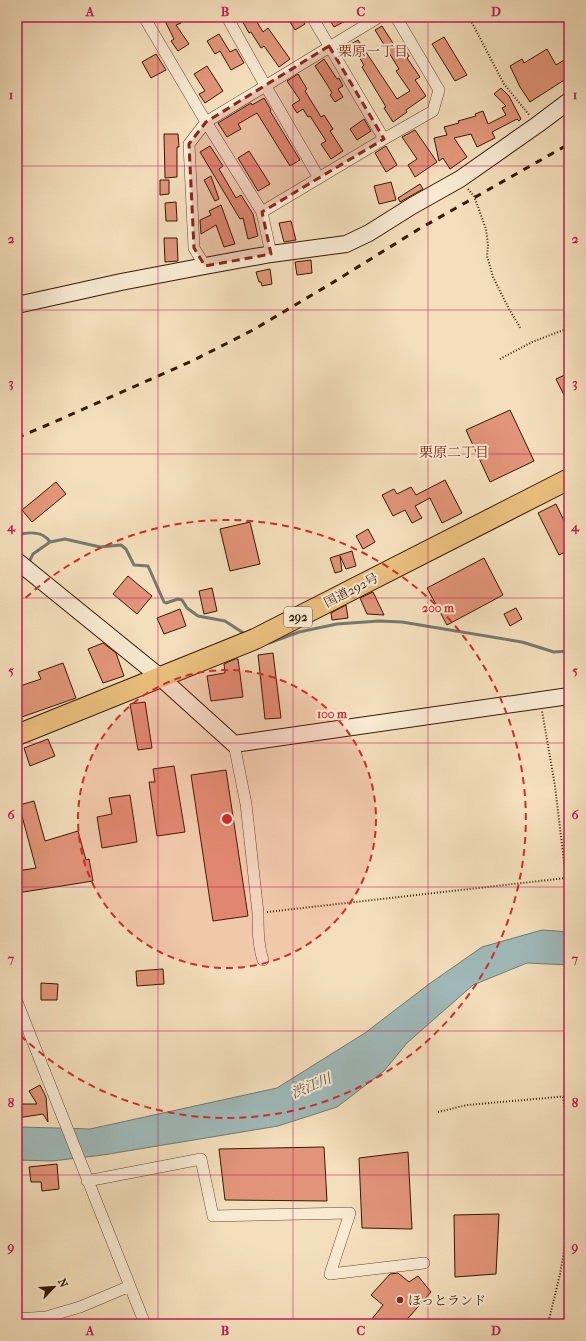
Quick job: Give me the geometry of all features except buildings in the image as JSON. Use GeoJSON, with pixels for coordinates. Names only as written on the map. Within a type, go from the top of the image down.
{"type":"FeatureCollection","features":[{"type":"Feature","properties":{"kind":"highway","name":"国道292号"},"geometry":{"type":"LineString","coordinates":[[17,735],[255,639],[569,479]]}},
{"type":"Feature","properties":{"kind":"street"},"geometry":{"type":"LineString","coordinates":[[144,17],[206,122],[262,212],[271,254]]}},
{"type":"Feature","properties":{"kind":"street"},"geometry":{"type":"LineString","coordinates":[[227,17],[319,178]]}},
{"type":"Feature","properties":{"kind":"street"},"geometry":{"type":"LineString","coordinates":[[312,17],[384,139]]}},
{"type":"Feature","properties":{"kind":"street"},"geometry":{"type":"LineString","coordinates":[[205,266],[194,248],[189,144],[206,122],[379,17]]}},
{"type":"Feature","properties":{"kind":"street"},"geometry":{"type":"LineString","coordinates":[[262,212],[433,111],[439,90],[396,17]]}},
{"type":"Feature","properties":{"kind":"street"},"geometry":{"type":"LineString","coordinates":[[17,305],[121,282],[205,266],[271,254],[346,244],[369,233],[412,206],[460,179],[569,101]]}},
{"type":"Feature","properties":{"kind":"street"},"geometry":{"type":"LineString","coordinates":[[17,561],[160,677],[234,744],[246,804],[258,913],[259,939],[263,960]]}},
{"type":"Feature","properties":{"kind":"street"},"geometry":{"type":"LineString","coordinates":[[234,744],[569,696]]}},
{"type":"Feature","properties":{"kind":"street"},"geometry":{"type":"LineString","coordinates":[[17,1002],[144,1324]]}},
{"type":"Feature","properties":{"kind":"street"},"geometry":{"type":"LineString","coordinates":[[87,1181],[201,1160],[213,1216],[350,1212],[330,1274],[424,1263]]}},
{"type":"Feature","properties":{"kind":"street"},"geometry":{"type":"LineString","coordinates":[[17,1319],[46,1317],[80,1308],[130,1286]]}},
{"type":"Feature","properties":{"kind":"path"},"geometry":{"type":"LineString","coordinates":[[469,17],[504,84],[537,125]]}},
{"type":"Feature","properties":{"kind":"path"},"geometry":{"type":"LineString","coordinates":[[460,179],[474,196],[486,229],[488,245],[487,256],[492,277],[521,329]]}},
{"type":"Feature","properties":{"kind":"path"},"geometry":{"type":"LineString","coordinates":[[500,359],[532,342],[569,328]]}},
{"type":"Feature","properties":{"kind":"path"},"geometry":{"type":"LineString","coordinates":[[258,913],[566,878],[555,786],[540,700]]}},
{"type":"Feature","properties":{"kind":"path"},"geometry":{"type":"LineString","coordinates":[[438,1112],[468,1105],[569,1096]]}},
{"type":"Feature","properties":{"kind":"path"},"geometry":{"type":"LineString","coordinates":[[563,1097],[569,1135]]}},
{"type":"Feature","properties":{"kind":"path"},"geometry":{"type":"LineString","coordinates":[[548,1324],[561,1268],[569,1224]]}},
{"type":"Feature","properties":{"kind":"highlighted area"},"geometry":{"type":"Polygon","coordinates":[[[329,46],[384,139],[262,212],[271,254],[205,266],[194,248],[189,144],[206,122],[329,46]]]}},
{"type":"Feature","properties":{"kind":"water","name":"渋江川"},"geometry":{"type":"Polygon","coordinates":[[[542,930],[569,932],[569,965],[527,963],[473,985],[407,1043],[384,1071],[337,1107],[278,1126],[103,1155],[52,1161],[17,1160],[17,1124],[21,1127],[90,1129],[277,1088],[365,1033],[429,984],[482,947],[542,930]]]}},
{"type":"Feature","properties":{"kind":"waterway"},"geometry":{"type":"LineString","coordinates":[[17,535],[35,533],[47,538],[50,542]]}},
{"type":"Feature","properties":{"kind":"waterway"},"geometry":{"type":"LineString","coordinates":[[28,564],[33,554],[50,542],[65,539],[100,547],[121,545],[126,549],[134,565],[148,566],[164,602],[166,603],[178,599],[182,600],[187,608],[198,616],[225,621],[245,634]]}},
{"type":"Feature","properties":{"kind":"waterway"},"geometry":{"type":"LineString","coordinates":[[17,587],[24,573]]}},
{"type":"Feature","properties":{"kind":"waterway"},"geometry":{"type":"LineString","coordinates":[[269,643],[299,632],[337,624],[379,621],[402,622],[522,642],[554,652],[569,651]]}},
{"type":"Feature","properties":{"kind":"railway"},"geometry":{"type":"LineString","coordinates":[[17,438],[192,361],[253,330],[419,229],[569,144]]}},
{"type":"Feature","properties":{"kind":"place","name":"ほっとランド"},"geometry":{"type":"Point","coordinates":[400,1300]}},
{"type":"Feature","properties":{"kind":"district","name":"栗原一丁目"},"geometry":{"type":"Point","coordinates":[373,51]}},
{"type":"Feature","properties":{"kind":"district","name":"栗原二丁目"},"geometry":{"type":"Point","coordinates":[454,452]}}]}
